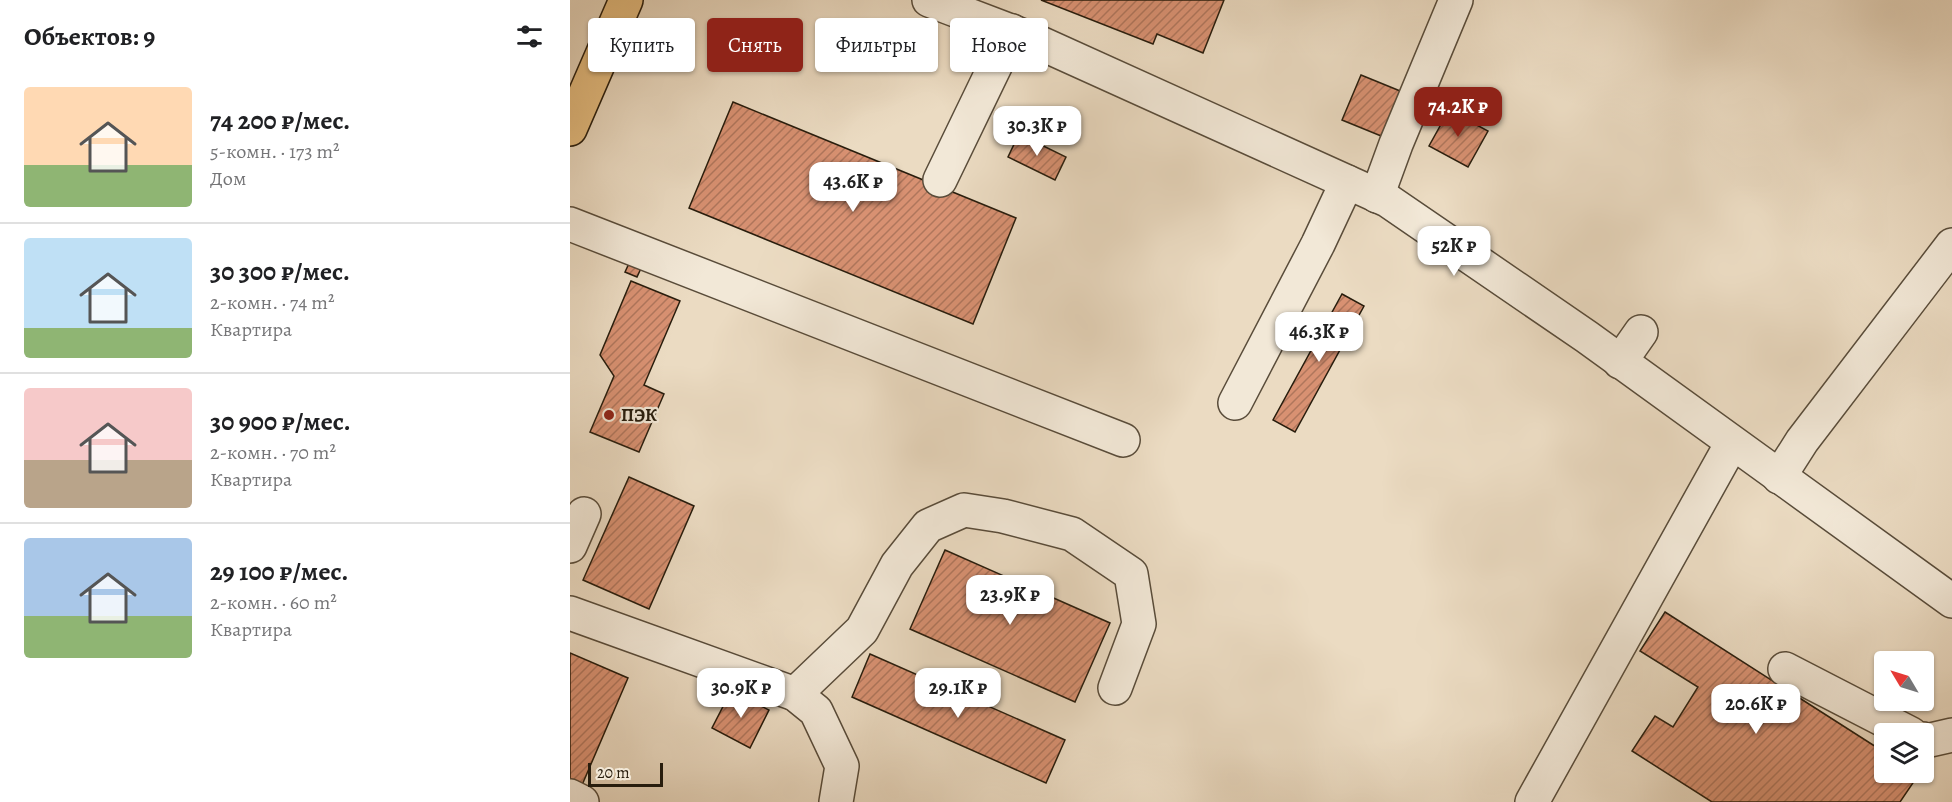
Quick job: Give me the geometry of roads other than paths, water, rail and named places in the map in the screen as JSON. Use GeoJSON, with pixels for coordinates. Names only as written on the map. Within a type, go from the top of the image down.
{"type":"FeatureCollection","features":[{"type":"Feature","properties":{"kind":"main road"},"geometry":{"type":"LineString","coordinates":[[570,129],[627,0]]}},
{"type":"Feature","properties":{"kind":"street"},"geometry":{"type":"LineString","coordinates":[[929,0],[970,7],[989,18]]}},
{"type":"Feature","properties":{"kind":"street"},"geometry":{"type":"LineString","coordinates":[[1377,195],[1456,0]]}},
{"type":"Feature","properties":{"kind":"street"},"geometry":{"type":"LineString","coordinates":[[1048,47],[1377,195],[1620,362],[1952,601]]}},
{"type":"Feature","properties":{"kind":"street"},"geometry":{"type":"LineString","coordinates":[[940,180],[992,72]]}},
{"type":"Feature","properties":{"kind":"street"},"geometry":{"type":"LineString","coordinates":[[1235,403],[1318,244],[1347,182]]}},
{"type":"Feature","properties":{"kind":"street"},"geometry":{"type":"LineString","coordinates":[[570,224],[1123,440]]}},
{"type":"Feature","properties":{"kind":"street"},"geometry":{"type":"LineString","coordinates":[[1779,477],[1802,441],[1952,245]]}},
{"type":"Feature","properties":{"kind":"street"},"geometry":{"type":"LineString","coordinates":[[1620,362],[1641,332]]}},
{"type":"Feature","properties":{"kind":"street"},"geometry":{"type":"LineString","coordinates":[[1532,802],[1732,443]]}},
{"type":"Feature","properties":{"kind":"street"},"geometry":{"type":"LineString","coordinates":[[795,694],[862,630],[897,565],[928,526],[964,510],[1003,516],[1072,534],[1131,574],[1139,624],[1116,688]]}},
{"type":"Feature","properties":{"kind":"street"},"geometry":{"type":"LineString","coordinates":[[570,546],[584,514]]}},
{"type":"Feature","properties":{"kind":"street"},"geometry":{"type":"LineString","coordinates":[[570,613],[795,694],[816,711],[842,766],[836,802]]}},
{"type":"Feature","properties":{"kind":"street"},"geometry":{"type":"LineString","coordinates":[[1785,669],[1890,723]]}},
{"type":"Feature","properties":{"kind":"street"},"geometry":{"type":"LineString","coordinates":[[1934,739],[1952,735]]}},
{"type":"Feature","properties":{"kind":"street"},"geometry":{"type":"LineString","coordinates":[[570,796],[582,802]]}},
{"type":"Feature","properties":{"kind":"place","name":"ПЭК"},"geometry":{"type":"Point","coordinates":[609,415]}}]}
